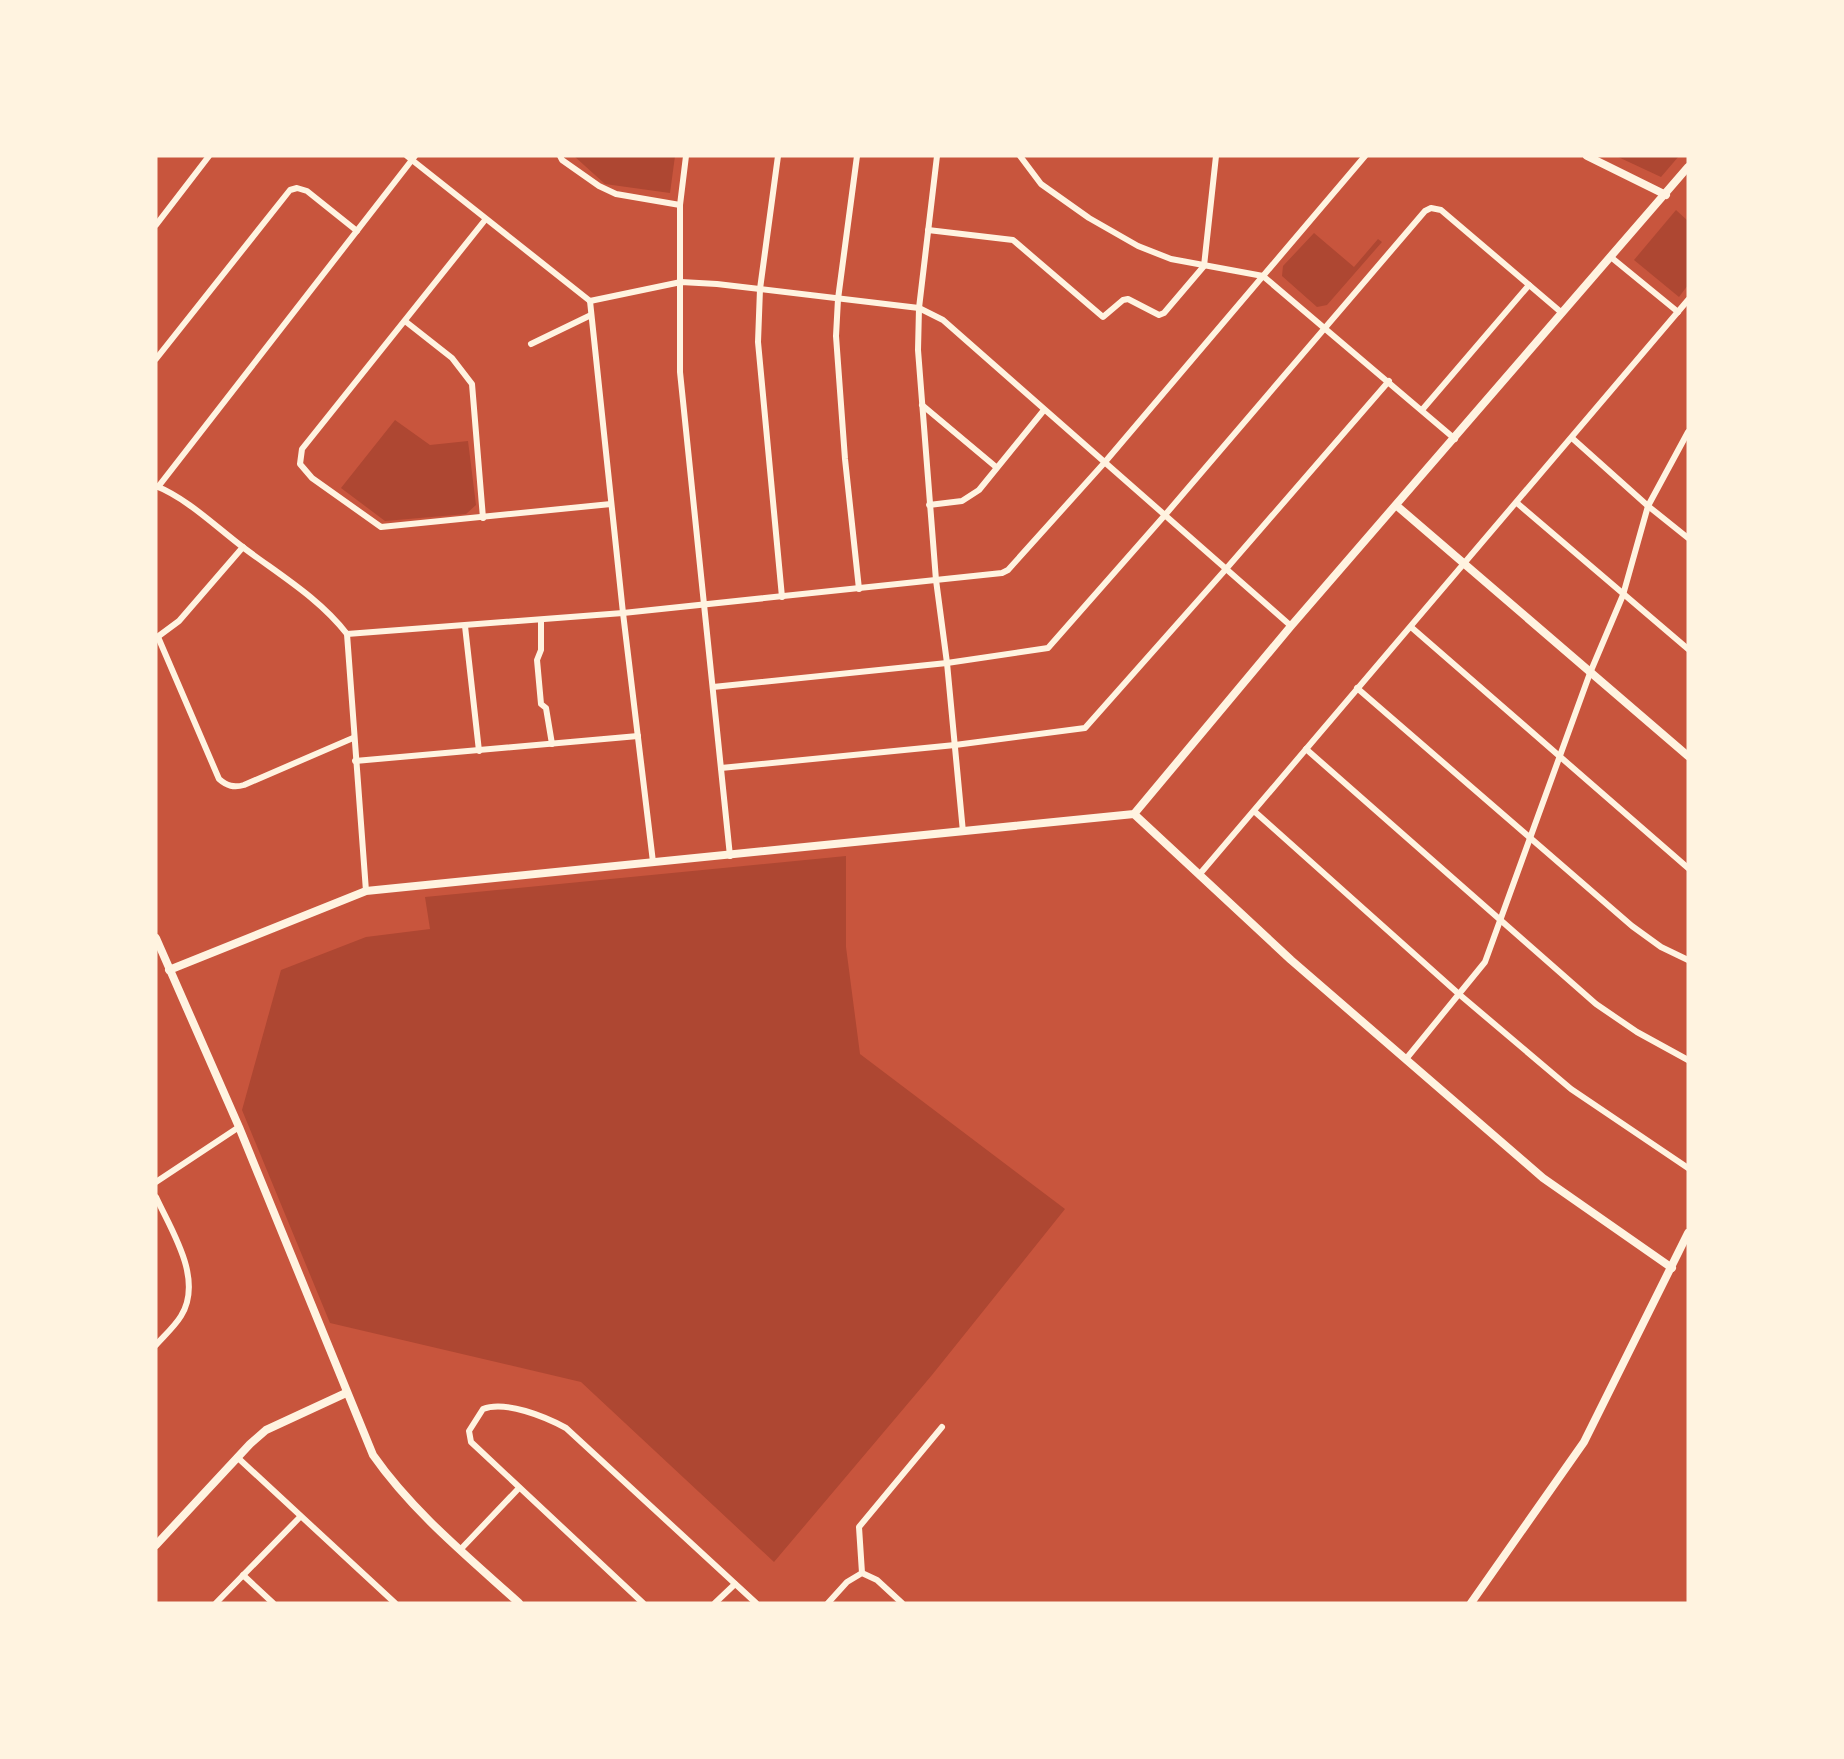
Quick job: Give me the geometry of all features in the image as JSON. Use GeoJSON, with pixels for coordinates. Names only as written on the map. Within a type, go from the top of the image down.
{"type":"FeatureCollection","features":[{"type":"Feature","properties":{"kind":"street"},"geometry":{"type":"LineString","coordinates":[[156,225],[209,156]]}},
{"type":"Feature","properties":{"kind":"street"},"geometry":{"type":"LineString","coordinates":[[560,156],[599,186],[616,194],[680,205]]}},
{"type":"Feature","properties":{"kind":"street"},"geometry":{"type":"LineString","coordinates":[[686,156],[680,205],[678,345],[730,856]]}},
{"type":"Feature","properties":{"kind":"street"},"geometry":{"type":"LineString","coordinates":[[778,156],[760,289],[758,342],[782,597]]}},
{"type":"Feature","properties":{"kind":"street"},"geometry":{"type":"LineString","coordinates":[[857,156],[838,299],[836,335],[859,589]]}},
{"type":"Feature","properties":{"kind":"street"},"geometry":{"type":"LineString","coordinates":[[937,156],[919,308],[918,350],[936,580],[963,832]]}},
{"type":"Feature","properties":{"kind":"street"},"geometry":{"type":"LineString","coordinates":[[1020,156],[1041,184],[1089,218],[1138,246],[1171,259],[1263,276],[1455,439]]}},
{"type":"Feature","properties":{"kind":"street"},"geometry":{"type":"LineString","coordinates":[[928,230],[1013,240],[1102,317],[1128,299],[1159,315],[1164,313],[1204,266],[1216,156]]}},
{"type":"Feature","properties":{"kind":"street"},"geometry":{"type":"LineString","coordinates":[[347,634],[623,613],[995,575],[1008,570],[1105,463],[1365,156]]}},
{"type":"Feature","properties":{"kind":"street"},"geometry":{"type":"LineString","coordinates":[[1587,156],[1666,195]]}},
{"type":"Feature","properties":{"kind":"street"},"geometry":{"type":"LineString","coordinates":[[366,891],[347,634],[321,605],[175,496],[157,486],[411,157],[485,220],[590,301],[653,862]]}},
{"type":"Feature","properties":{"kind":"street"},"geometry":{"type":"LineString","coordinates":[[169,970],[366,891],[1134,814],[1291,626],[1688,167]]}},
{"type":"Feature","properties":{"kind":"street"},"geometry":{"type":"LineString","coordinates":[[156,359],[290,190],[297,188],[307,191],[356,231]]}},
{"type":"Feature","properties":{"kind":"street"},"geometry":{"type":"LineString","coordinates":[[713,687],[947,663],[1048,648],[1424,211],[1431,208],[1441,210],[1562,313]]}},
{"type":"Feature","properties":{"kind":"street"},"geometry":{"type":"LineString","coordinates":[[485,220],[302,449],[300,464],[312,478],[381,527],[611,504]]}},
{"type":"Feature","properties":{"kind":"street"},"geometry":{"type":"LineString","coordinates":[[1612,258],[1678,312]]}},
{"type":"Feature","properties":{"kind":"street"},"geometry":{"type":"LineString","coordinates":[[590,301],[681,282],[919,308],[943,320],[1291,626]]}},
{"type":"Feature","properties":{"kind":"street"},"geometry":{"type":"LineString","coordinates":[[1422,410],[1529,285]]}},
{"type":"Feature","properties":{"kind":"street"},"geometry":{"type":"LineString","coordinates":[[1199,875],[1688,300]]}},
{"type":"Feature","properties":{"kind":"street"},"geometry":{"type":"LineString","coordinates":[[531,344],[591,315]]}},
{"type":"Feature","properties":{"kind":"street"},"geometry":{"type":"LineString","coordinates":[[405,321],[452,358],[472,384],[483,518]]}},
{"type":"Feature","properties":{"kind":"street"},"geometry":{"type":"LineString","coordinates":[[721,768],[955,745],[1084,728],[1389,381]]}},
{"type":"Feature","properties":{"kind":"street"},"geometry":{"type":"LineString","coordinates":[[922,405],[996,467]]}},
{"type":"Feature","properties":{"kind":"street"},"geometry":{"type":"LineString","coordinates":[[929,505],[962,501],[979,489],[1044,410]]}},
{"type":"Feature","properties":{"kind":"street"},"geometry":{"type":"LineString","coordinates":[[1406,1059],[1485,962],[1560,754],[1623,595],[1648,506],[1688,432]]}},
{"type":"Feature","properties":{"kind":"street"},"geometry":{"type":"LineString","coordinates":[[1572,438],[1688,538]]}},
{"type":"Feature","properties":{"kind":"street"},"geometry":{"type":"LineString","coordinates":[[1517,503],[1688,649]]}},
{"type":"Feature","properties":{"kind":"street"},"geometry":{"type":"LineString","coordinates":[[1397,506],[1688,756]]}},
{"type":"Feature","properties":{"kind":"street"},"geometry":{"type":"LineString","coordinates":[[243,547],[180,621],[157,637],[219,779],[232,786],[244,785],[353,738]]}},
{"type":"Feature","properties":{"kind":"street"},"geometry":{"type":"LineString","coordinates":[[541,620],[541,650],[537,660],[541,704],[546,708],[552,744]]}},
{"type":"Feature","properties":{"kind":"street"},"geometry":{"type":"LineString","coordinates":[[465,626],[479,751]]}},
{"type":"Feature","properties":{"kind":"street"},"geometry":{"type":"LineString","coordinates":[[1411,627],[1688,868]]}},
{"type":"Feature","properties":{"kind":"street"},"geometry":{"type":"LineString","coordinates":[[1357,688],[1632,926],[1661,947],[1688,960]]}},
{"type":"Feature","properties":{"kind":"street"},"geometry":{"type":"LineString","coordinates":[[355,761],[638,736]]}},
{"type":"Feature","properties":{"kind":"street"},"geometry":{"type":"LineString","coordinates":[[1306,749],[1596,1003],[1637,1032],[1688,1060]]}},
{"type":"Feature","properties":{"kind":"street"},"geometry":{"type":"LineString","coordinates":[[1254,811],[1460,995],[1571,1089],[1688,1168]]}},
{"type":"Feature","properties":{"kind":"street"},"geometry":{"type":"LineString","coordinates":[[1134,814],[1292,960],[1543,1178],[1672,1268]]}},
{"type":"Feature","properties":{"kind":"street"},"geometry":{"type":"LineString","coordinates":[[156,939],[239,1127],[373,1455],[388,1478],[460,1550],[519,1603]]}},
{"type":"Feature","properties":{"kind":"street"},"geometry":{"type":"LineString","coordinates":[[156,1182],[239,1127]]}},
{"type":"Feature","properties":{"kind":"street"},"geometry":{"type":"LineString","coordinates":[[156,1197],[185,1262],[189,1290],[187,1304],[181,1316],[156,1345]]}},
{"type":"Feature","properties":{"kind":"street"},"geometry":{"type":"LineString","coordinates":[[1471,1603],[1584,1442],[1688,1233]]}},
{"type":"Feature","properties":{"kind":"street"},"geometry":{"type":"LineString","coordinates":[[156,1545],[237,1457],[266,1430],[346,1393]]}},
{"type":"Feature","properties":{"kind":"street"},"geometry":{"type":"LineString","coordinates":[[643,1603],[471,1442],[469,1431],[484,1409],[491,1406],[526,1412],[550,1419],[566,1428],[755,1603]]}},
{"type":"Feature","properties":{"kind":"street"},"geometry":{"type":"LineString","coordinates":[[862,1573],[859,1527],[942,1427]]}},
{"type":"Feature","properties":{"kind":"street"},"geometry":{"type":"LineString","coordinates":[[237,1457],[395,1603]]}},
{"type":"Feature","properties":{"kind":"street"},"geometry":{"type":"LineString","coordinates":[[460,1550],[519,1488]]}},
{"type":"Feature","properties":{"kind":"street"},"geometry":{"type":"LineString","coordinates":[[216,1603],[300,1517]]}},
{"type":"Feature","properties":{"kind":"street"},"geometry":{"type":"LineString","coordinates":[[828,1603],[847,1582],[862,1573]]}},
{"type":"Feature","properties":{"kind":"street"},"geometry":{"type":"LineString","coordinates":[[862,1573],[877,1580],[902,1603]]}},
{"type":"Feature","properties":{"kind":"street"},"geometry":{"type":"LineString","coordinates":[[243,1575],[273,1603]]}},
{"type":"Feature","properties":{"kind":"street"},"geometry":{"type":"LineString","coordinates":[[715,1603],[734,1584]]}},
{"type":"Feature","properties":{"kind":"shaded area"},"geometry":{"type":"Polygon","coordinates":[[[574,156],[675,156],[670,193],[605,184],[574,156]]]}},
{"type":"Feature","properties":{"kind":"shaded area"},"geometry":{"type":"Polygon","coordinates":[[[1616,156],[1679,156],[1661,177],[1616,156]]]}},
{"type":"Feature","properties":{"kind":"shaded area"},"geometry":{"type":"Polygon","coordinates":[[[1676,210],[1688,221],[1688,285],[1679,297],[1634,260],[1676,210]]]}},
{"type":"Feature","properties":{"kind":"shaded area"},"geometry":{"type":"Polygon","coordinates":[[[1314,233],[1354,267],[1378,239],[1382,242],[1327,305],[1317,307],[1282,276],[1283,266],[1314,233]]]}},
{"type":"Feature","properties":{"kind":"shaded area"},"geometry":{"type":"Polygon","coordinates":[[[395,420],[430,445],[468,441],[476,505],[466,514],[385,521],[341,488],[395,420]]]}},
{"type":"Feature","properties":{"kind":"shaded area"},"geometry":{"type":"Polygon","coordinates":[[[846,856],[846,947],[860,1054],[1065,1209],[932,1375],[774,1562],[581,1382],[330,1323],[242,1110],[281,970],[366,937],[430,929],[425,897],[846,856]]]}}]}
